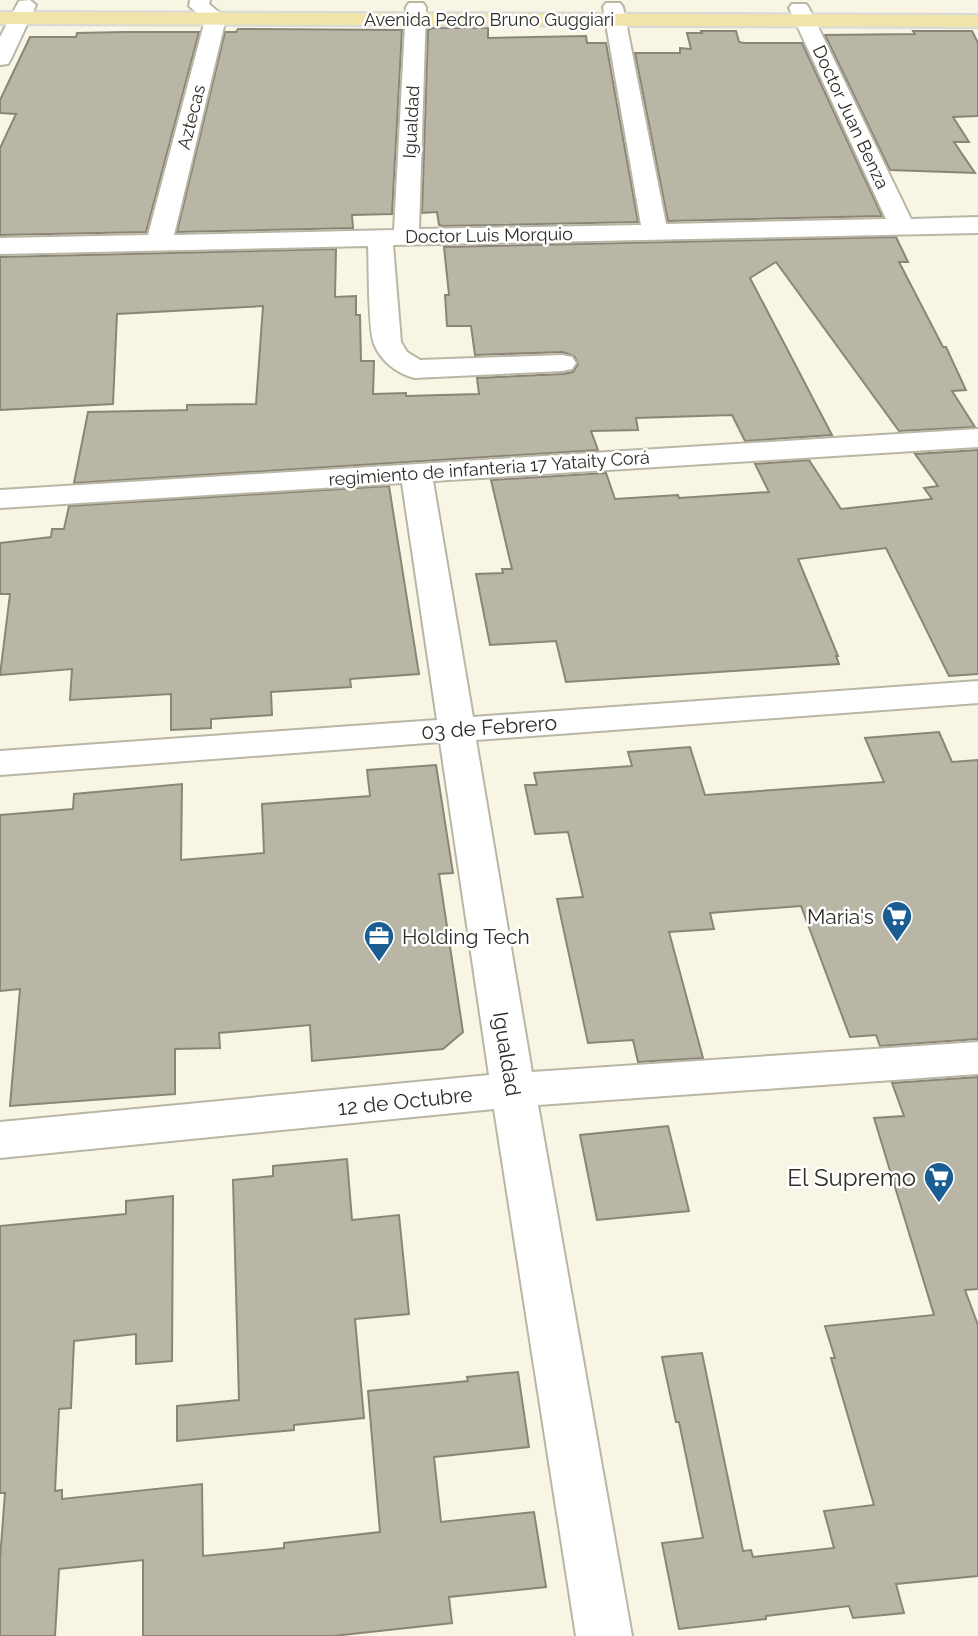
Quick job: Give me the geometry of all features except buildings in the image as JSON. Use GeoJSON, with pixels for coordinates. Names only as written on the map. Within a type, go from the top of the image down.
{"type":"FeatureCollection","features":[{"type":"Feature","properties":{"kind":"main road","name":"Avenida Pedro Bruno Guggiari"},"geometry":{"type":"LineString","coordinates":[[0,5],[15,14],[205,8],[614,14],[802,14],[978,9]]}},
{"type":"Feature","properties":{"kind":"main road","name":"Avenida Pedro Bruno Guggiari"},"geometry":{"type":"LineString","coordinates":[[802,14],[978,21]]}},
{"type":"Feature","properties":{"kind":"street","name":"Aztecas"},"geometry":{"type":"LineString","coordinates":[[159,242],[205,8]]}},
{"type":"Feature","properties":{"kind":"street","name":"Igualdad"},"geometry":{"type":"LineString","coordinates":[[416,13],[393,237],[387,342],[396,357],[414,369],[562,363]]}},
{"type":"Feature","properties":{"kind":"street"},"geometry":{"type":"LineString","coordinates":[[0,59],[15,14]]}},
{"type":"Feature","properties":{"kind":"street"},"geometry":{"type":"LineString","coordinates":[[614,14],[655,232]]}},
{"type":"Feature","properties":{"kind":"street","name":"Doctor Juan Benza"},"geometry":{"type":"LineString","coordinates":[[802,14],[902,226]]}},
{"type":"Feature","properties":{"kind":"street","name":"Doctor Luis Morquio"},"geometry":{"type":"LineString","coordinates":[[0,246],[978,225]]}},
{"type":"Feature","properties":{"kind":"street","name":"regimiento de infanteria 17 Yataity Corá"},"geometry":{"type":"LineString","coordinates":[[0,499],[978,438]]}},
{"type":"Feature","properties":{"kind":"street","name":"Igualdad"},"geometry":{"type":"LineString","coordinates":[[416,472],[513,1090],[604,1636]]}},
{"type":"Feature","properties":{"kind":"street","name":"03 de Febrero"},"geometry":{"type":"LineString","coordinates":[[0,763],[978,692]]}},
{"type":"Feature","properties":{"kind":"street","name":"12 de Octubre"},"geometry":{"type":"LineString","coordinates":[[0,1140],[513,1090],[978,1058]]}},
{"type":"Feature","properties":{"kind":"place","name":"Maria's"},"geometry":{"type":"Point","coordinates":[897,943]}},
{"type":"Feature","properties":{"kind":"place","name":"Holding Tech"},"geometry":{"type":"Point","coordinates":[379,963]}},
{"type":"Feature","properties":{"kind":"place","name":"El Supremo"},"geometry":{"type":"Point","coordinates":[939,1204]}}]}
